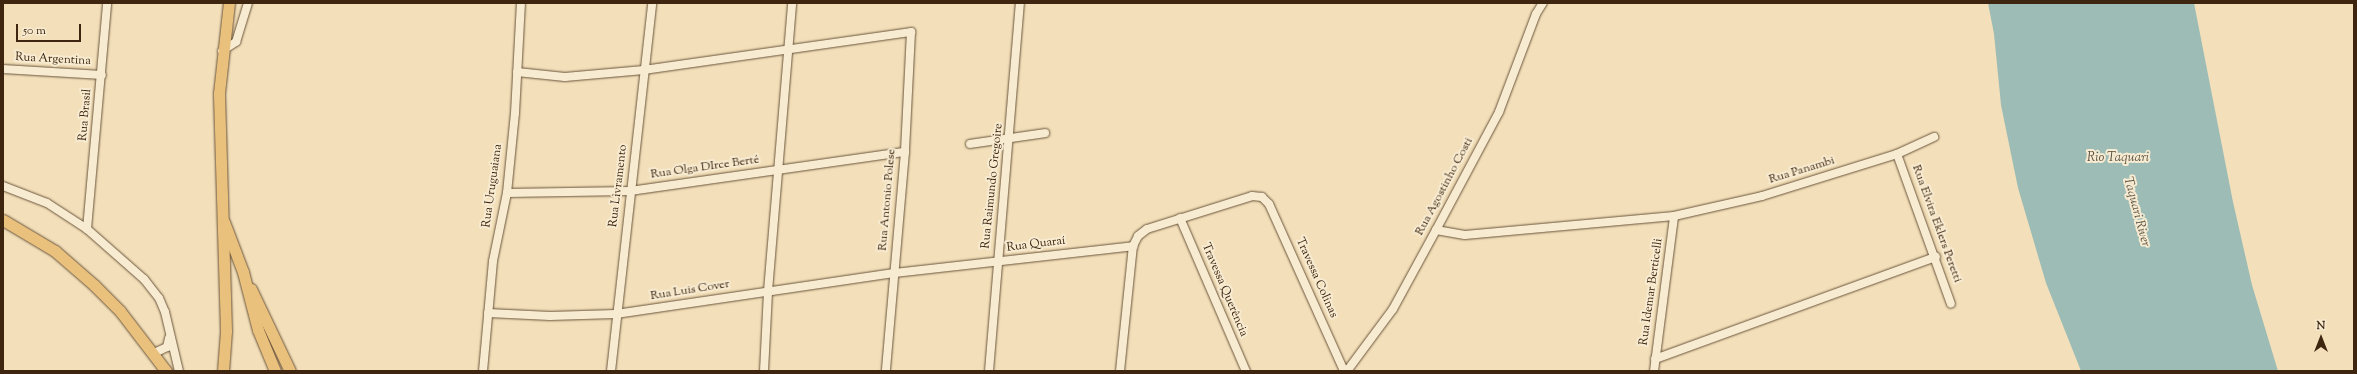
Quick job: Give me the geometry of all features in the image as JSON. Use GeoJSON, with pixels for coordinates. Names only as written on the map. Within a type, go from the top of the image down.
{"type":"FeatureCollection","features":[{"type":"Feature","properties":{"kind":"main road"},"geometry":{"type":"LineString","coordinates":[[223,371],[226,331],[221,212],[219,93],[222,51],[229,3]]}},
{"type":"Feature","properties":{"kind":"main road"},"geometry":{"type":"LineString","coordinates":[[221,212],[243,272],[290,371]]}},
{"type":"Feature","properties":{"kind":"main road"},"geometry":{"type":"LineString","coordinates":[[3,220],[54,251],[94,285],[120,311],[166,371]]}},
{"type":"Feature","properties":{"kind":"main road"},"geometry":{"type":"LineString","coordinates":[[243,272],[254,315],[275,371]]}},
{"type":"Feature","properties":{"kind":"street","name":"Rua Brasil"},"geometry":{"type":"LineString","coordinates":[[87,230],[102,74],[107,3]]}},
{"type":"Feature","properties":{"kind":"street"},"geometry":{"type":"LineString","coordinates":[[222,51],[236,42],[248,3]]}},
{"type":"Feature","properties":{"kind":"street","name":"Rua Uruguaiana"},"geometry":{"type":"LineString","coordinates":[[483,371],[493,261],[507,193],[521,3]]}},
{"type":"Feature","properties":{"kind":"street","name":"Rua Livramento"},"geometry":{"type":"LineString","coordinates":[[611,371],[616,314],[652,3]]}},
{"type":"Feature","properties":{"kind":"street"},"geometry":{"type":"LineString","coordinates":[[764,371],[777,170],[792,3]]}},
{"type":"Feature","properties":{"kind":"street","name":"Rua Raimundo Gregoire"},"geometry":{"type":"LineString","coordinates":[[989,371],[1010,138],[1020,3]]}},
{"type":"Feature","properties":{"kind":"street","name":"Rua Agostinho Costi"},"geometry":{"type":"LineString","coordinates":[[1347,371],[1393,309],[1499,112],[1536,14],[1543,3]]}},
{"type":"Feature","properties":{"kind":"street","name":"Rua Antonio Polese"},"geometry":{"type":"LineString","coordinates":[[788,51],[911,32],[905,152],[886,371]]}},
{"type":"Feature","properties":{"kind":"street"},"geometry":{"type":"LineString","coordinates":[[517,72],[566,76],[644,70],[788,51]]}},
{"type":"Feature","properties":{"kind":"street","name":"Rua Argentina"},"geometry":{"type":"LineString","coordinates":[[3,69],[102,74]]}},
{"type":"Feature","properties":{"kind":"street"},"geometry":{"type":"LineString","coordinates":[[970,144],[1045,133]]}},
{"type":"Feature","properties":{"kind":"street","name":"Rua Panambi"},"geometry":{"type":"LineString","coordinates":[[1436,230],[1465,235],[1674,216],[1762,196],[1897,154],[1934,137]]}},
{"type":"Feature","properties":{"kind":"street","name":"Rua Olga DIrce Berté"},"geometry":{"type":"LineString","coordinates":[[507,193],[630,191],[905,152]]}},
{"type":"Feature","properties":{"kind":"street","name":"Rua Elvira Eklers Peretti"},"geometry":{"type":"LineString","coordinates":[[1897,154],[1936,257],[1951,304]]}},
{"type":"Feature","properties":{"kind":"street"},"geometry":{"type":"LineString","coordinates":[[3,186],[47,204],[87,230],[144,279],[159,298],[166,312],[179,371]]}},
{"type":"Feature","properties":{"kind":"street","name":"Travessa Colinas"},"geometry":{"type":"LineString","coordinates":[[1180,218],[1252,196],[1262,197],[1269,204],[1344,371]]}},
{"type":"Feature","properties":{"kind":"street","name":"Rua Idemar Berticelli"},"geometry":{"type":"LineString","coordinates":[[1654,371],[1674,216]]}},
{"type":"Feature","properties":{"kind":"street"},"geometry":{"type":"LineString","coordinates":[[1120,371],[1133,246],[1138,236],[1147,229],[1180,218]]}},
{"type":"Feature","properties":{"kind":"street","name":"Travessa Querência"},"geometry":{"type":"LineString","coordinates":[[1180,218],[1246,371]]}},
{"type":"Feature","properties":{"kind":"street","name":"Rua Quaraí"},"geometry":{"type":"LineString","coordinates":[[894,273],[1133,246]]}},
{"type":"Feature","properties":{"kind":"street"},"geometry":{"type":"LineString","coordinates":[[1655,359],[1936,257]]}},
{"type":"Feature","properties":{"kind":"street","name":"Rua Luis Cover"},"geometry":{"type":"LineString","coordinates":[[488,313],[550,316],[616,314],[894,273]]}},
{"type":"Feature","properties":{"kind":"street"},"geometry":{"type":"LineString","coordinates":[[152,354],[167,347],[170,335]]}},
{"type":"Feature","properties":{"kind":"water","name":"Rio Taquari"},"geometry":{"type":"Polygon","coordinates":[[[1988,3],[2194,3],[2233,202],[2252,285],[2278,371],[2081,371],[2046,283],[2018,188],[2001,105],[1994,34],[1988,3]]]}},
{"type":"Feature","properties":{"kind":"water label","name":"Taquari River"},"geometry":{"type":"Point","coordinates":[2136,212]}}]}
